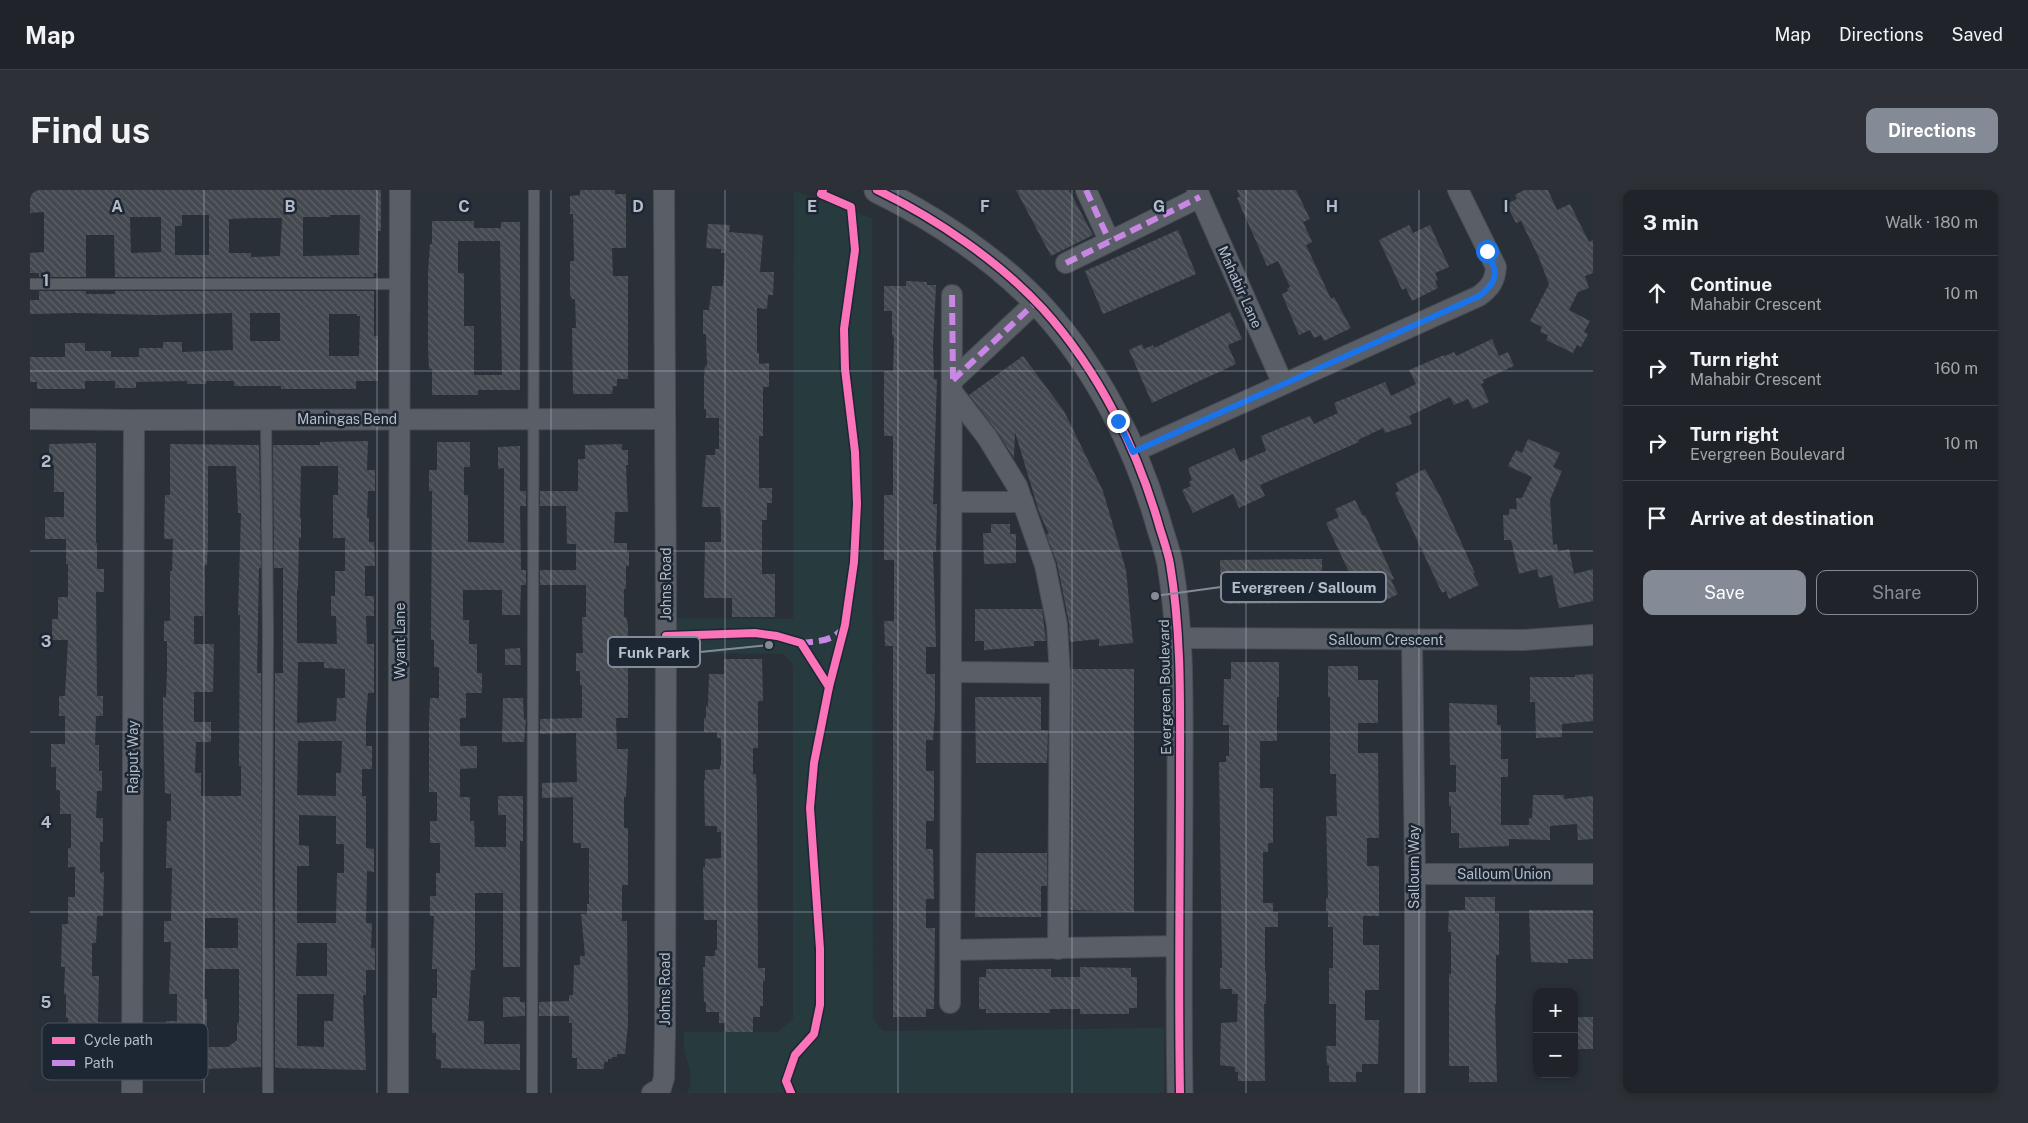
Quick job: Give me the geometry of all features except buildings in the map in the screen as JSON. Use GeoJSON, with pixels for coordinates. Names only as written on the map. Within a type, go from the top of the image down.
{"type":"FeatureCollection","features":[{"type":"Feature","properties":{"kind":"street","name":"Wyant Lane"},"geometry":{"type":"LineString","coordinates":[[398,1093],[400,190]]}},
{"type":"Feature","properties":{"kind":"street","name":"Johns Road"},"geometry":{"type":"LineString","coordinates":[[652,1093],[661,1088],[664,1069],[666,618],[664,190]]}},
{"type":"Feature","properties":{"kind":"street","name":"Evergreen Boulevard"},"geometry":{"type":"LineString","coordinates":[[876,190],[899,201],[970,245],[1036,302],[1061,331],[1102,390],[1146,482],[1170,562],[1180,638],[1180,1093]]}},
{"type":"Feature","properties":{"kind":"street"},"geometry":{"type":"LineString","coordinates":[[1086,190],[1109,240]]}},
{"type":"Feature","properties":{"kind":"street"},"geometry":{"type":"LineString","coordinates":[[1133,452],[1479,296],[1488,289],[1495,278],[1496,267],[1458,190]]}},
{"type":"Feature","properties":{"kind":"street"},"geometry":{"type":"LineString","coordinates":[[1066,263],[1198,194]]}},
{"type":"Feature","properties":{"kind":"street","name":"Mahabir Lane"},"geometry":{"type":"LineString","coordinates":[[1198,194],[1283,384]]}},
{"type":"Feature","properties":{"kind":"street"},"geometry":{"type":"LineString","coordinates":[[950,1003],[952,294]]}},
{"type":"Feature","properties":{"kind":"street"},"geometry":{"type":"LineString","coordinates":[[952,386],[1036,302]]}},
{"type":"Feature","properties":{"kind":"street"},"geometry":{"type":"LineString","coordinates":[[952,386],[987,437],[1017,486],[1045,565],[1056,625],[1060,673],[1058,949]]}},
{"type":"Feature","properties":{"kind":"street","name":"Maningas Bend"},"geometry":{"type":"LineString","coordinates":[[30,419],[665,419]]}},
{"type":"Feature","properties":{"kind":"street","name":"Rajput Way"},"geometry":{"type":"LineString","coordinates":[[132,1023],[134,420]]}},
{"type":"Feature","properties":{"kind":"street"},"geometry":{"type":"LineString","coordinates":[[952,502],[1022,502]]}},
{"type":"Feature","properties":{"kind":"street","name":"Salloum Crescent"},"geometry":{"type":"LineString","coordinates":[[1180,638],[1523,640],[1593,635]]}},
{"type":"Feature","properties":{"kind":"street","name":"Salloum Way"},"geometry":{"type":"LineString","coordinates":[[1412,640],[1415,874],[1414,1093]]}},
{"type":"Feature","properties":{"kind":"street"},"geometry":{"type":"LineString","coordinates":[[951,672],[1060,673]]}},
{"type":"Feature","properties":{"kind":"street","name":"Salloum Union"},"geometry":{"type":"LineString","coordinates":[[1415,874],[1593,874]]}},
{"type":"Feature","properties":{"kind":"street"},"geometry":{"type":"LineString","coordinates":[[950,950],[1180,946]]}},
{"type":"Feature","properties":{"kind":"street","name":"Rajput Way"},"geometry":{"type":"LineString","coordinates":[[132,1080],[132,1093]]}},
{"type":"Feature","properties":{"kind":"street"},"geometry":{"type":"LineString","coordinates":[[391,1093],[410,1093]]}},
{"type":"Feature","properties":{"kind":"lane"},"geometry":{"type":"LineString","coordinates":[[532,1093],[534,190]]}},
{"type":"Feature","properties":{"kind":"lane"},"geometry":{"type":"LineString","coordinates":[[30,284],[400,284]]}},
{"type":"Feature","properties":{"kind":"lane"},"geometry":{"type":"LineString","coordinates":[[266,419],[268,1093]]}},
{"type":"Feature","properties":{"kind":"green space"},"geometry":{"type":"Polygon","coordinates":[[[794,191],[872,218],[873,1019],[883,1031],[1164,1028],[1164,1093],[687,1093],[690,1087],[691,1076],[684,1049],[684,1032],[778,1032],[793,1019],[793,665],[784,654],[666,653],[666,618],[793,619],[794,191]]]}},
{"type":"Feature","properties":{"kind":"marked path"},"geometry":{"type":"LineString","coordinates":[[1086,190],[1109,240]]}},
{"type":"Feature","properties":{"kind":"marked path"},"geometry":{"type":"LineString","coordinates":[[1066,263],[1200,197]]}},
{"type":"Feature","properties":{"kind":"marked path"},"geometry":{"type":"LineString","coordinates":[[952,295],[953,380]]}},
{"type":"Feature","properties":{"kind":"marked path"},"geometry":{"type":"LineString","coordinates":[[953,380],[1036,302]]}},
{"type":"Feature","properties":{"kind":"marked path"},"geometry":{"type":"LineString","coordinates":[[801,643],[829,639],[842,629]]}},
{"type":"Feature","properties":{"kind":"cycle path"},"geometry":{"type":"LineString","coordinates":[[823,190],[821,194],[851,207],[855,250],[844,329],[845,369],[855,452],[857,504],[854,562],[845,625],[829,687]]}},
{"type":"Feature","properties":{"kind":"cycle path"},"geometry":{"type":"LineString","coordinates":[[877,190],[899,201],[965,242],[1007,274],[1043,309],[1082,358],[1099,385],[1128,441],[1151,499],[1170,564],[1177,618],[1180,672],[1180,1093]]}},
{"type":"Feature","properties":{"kind":"cycle path"},"geometry":{"type":"LineString","coordinates":[[666,636],[755,633],[777,636],[801,643],[829,687],[814,763],[810,808],[820,949],[820,1005],[814,1034],[795,1055],[786,1081],[791,1093]]}},
{"type":"Feature","properties":{"kind":"place","name":"Evergreen / Salloum"},"geometry":{"type":"Point","coordinates":[1155,596]}},
{"type":"Feature","properties":{"kind":"place","name":"Funk Park"},"geometry":{"type":"Point","coordinates":[769,645]}},
{"type":"Feature","properties":{"kind":"route"},"geometry":{"type":"LineString","coordinates":[[1118,421],[1133,452],[1479,296],[1488,289],[1495,278],[1496,267],[1487,251]]}}]}
